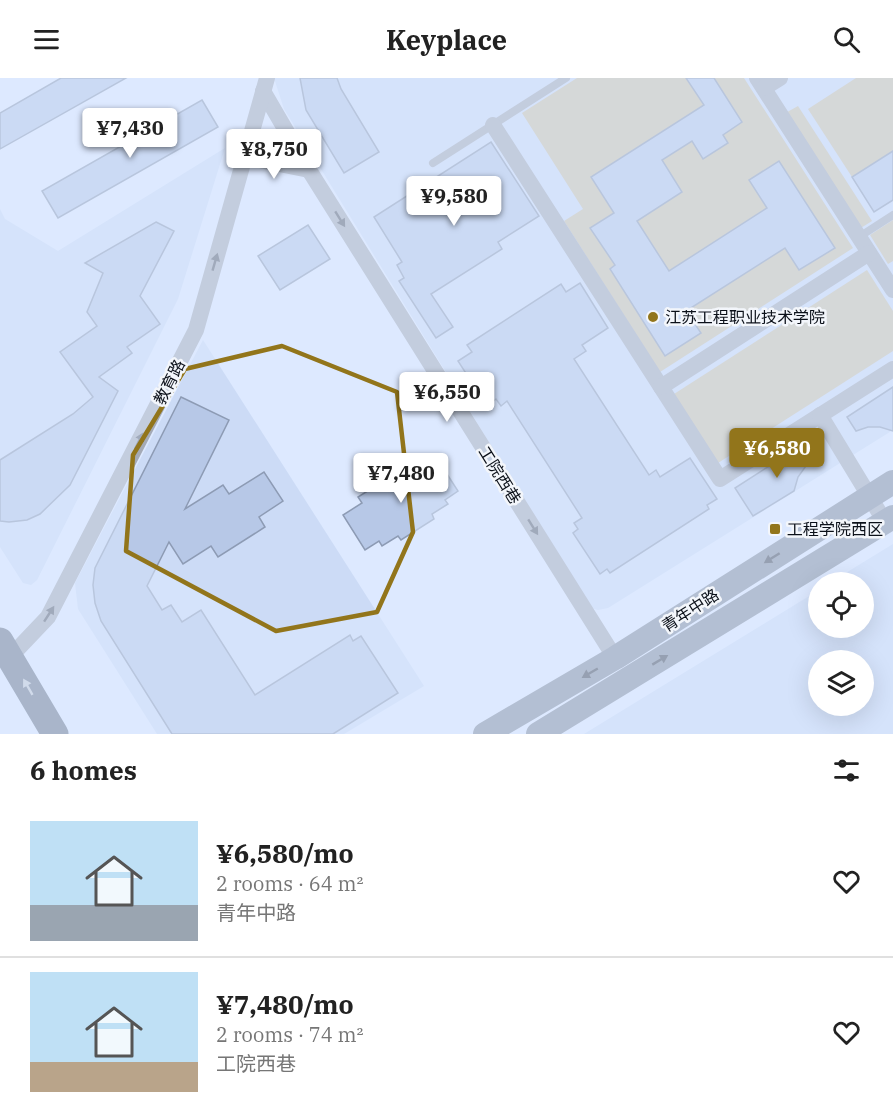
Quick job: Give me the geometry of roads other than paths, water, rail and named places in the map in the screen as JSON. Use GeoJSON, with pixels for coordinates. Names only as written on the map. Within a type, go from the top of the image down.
{"type":"FeatureCollection","features":[{"type":"Feature","properties":{"kind":"main road","name":"青年中路"},"geometry":{"type":"LineString","coordinates":[[485,734],[615,658],[893,482]]}},
{"type":"Feature","properties":{"kind":"main road","name":"青年中路"},"geometry":{"type":"LineString","coordinates":[[538,734],[889,519]]}},
{"type":"Feature","properties":{"kind":"main road"},"geometry":{"type":"LineString","coordinates":[[5,649],[55,734]]}},
{"type":"Feature","properties":{"kind":"street"},"geometry":{"type":"LineString","coordinates":[[780,78],[760,83],[893,290]]}},
{"type":"Feature","properties":{"kind":"street","name":"教育路"},"geometry":{"type":"LineString","coordinates":[[5,649],[48,617],[196,330],[265,85]]}},
{"type":"Feature","properties":{"kind":"street","name":"工院西巷"},"geometry":{"type":"LineString","coordinates":[[265,85],[309,170],[615,658]]}},
{"type":"Feature","properties":{"kind":"street"},"geometry":{"type":"LineString","coordinates":[[493,125],[720,479],[893,369]]}},
{"type":"Feature","properties":{"kind":"street"},"geometry":{"type":"LineString","coordinates":[[245,157],[309,170]]}},
{"type":"Feature","properties":{"kind":"street"},"geometry":{"type":"LineString","coordinates":[[661,387],[869,253]]}},
{"type":"Feature","properties":{"kind":"street"},"geometry":{"type":"LineString","coordinates":[[820,415],[870,496],[889,519]]}},
{"type":"Feature","properties":{"kind":"lane"},"geometry":{"type":"LineString","coordinates":[[433,163],[566,78]]}},
{"type":"Feature","properties":{"kind":"lane"},"geometry":{"type":"LineString","coordinates":[[859,237],[893,215]]}},
{"type":"Feature","properties":{"kind":"place","name":"江苏工程职业技术学院"},"geometry":{"type":"Point","coordinates":[653,317]}},
{"type":"Feature","properties":{"kind":"place","name":"工程学院西区"},"geometry":{"type":"Point","coordinates":[775,529]}}]}
